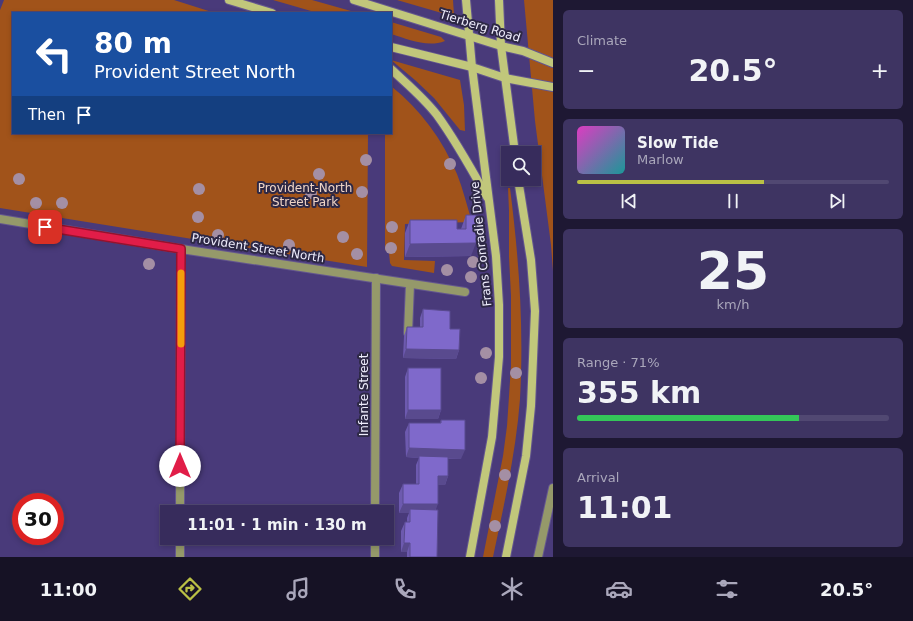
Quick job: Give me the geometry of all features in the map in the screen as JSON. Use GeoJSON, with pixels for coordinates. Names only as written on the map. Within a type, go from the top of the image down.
{"type":"FeatureCollection","features":[{"type":"Feature","properties":{"kind":"main road"},"geometry":{"type":"LineString","coordinates":[[229,0],[269,12]]}},
{"type":"Feature","properties":{"kind":"main road","name":"Tierberg Road"},"geometry":{"type":"LineString","coordinates":[[354,0],[501,46],[523,51],[553,63]]}},
{"type":"Feature","properties":{"kind":"main road","name":"Frans Conradie Drive"},"geometry":{"type":"LineString","coordinates":[[466,0],[472,67],[496,256],[500,305],[499,357],[492,437],[470,557]]}},
{"type":"Feature","properties":{"kind":"main road"},"geometry":{"type":"LineString","coordinates":[[499,0],[501,46],[514,146]]}},
{"type":"Feature","properties":{"kind":"main road"},"geometry":{"type":"LineString","coordinates":[[392,47],[472,67],[505,78],[553,87]]}},
{"type":"Feature","properties":{"kind":"main road"},"geometry":{"type":"LineString","coordinates":[[392,71],[418,94],[437,115],[489,201]]}},
{"type":"Feature","properties":{"kind":"main road"},"geometry":{"type":"LineString","coordinates":[[506,557],[526,456],[531,406],[535,311],[531,260],[519,186]]}},
{"type":"Feature","properties":{"kind":"street","name":"Provident Street North"},"geometry":{"type":"LineString","coordinates":[[0,219],[181,249],[465,292]]}},
{"type":"Feature","properties":{"kind":"street"},"geometry":{"type":"LineString","coordinates":[[180,505],[181,249]]}},
{"type":"Feature","properties":{"kind":"street","name":"Infante Street"},"geometry":{"type":"LineString","coordinates":[[376,278],[376,505]]}},
{"type":"Feature","properties":{"kind":"street"},"geometry":{"type":"LineString","coordinates":[[408,333],[410,284]]}},
{"type":"Feature","properties":{"kind":"street"},"geometry":{"type":"LineString","coordinates":[[538,557],[553,488]]}},
{"type":"Feature","properties":{"kind":"street"},"geometry":{"type":"LineString","coordinates":[[180,545],[180,557]]}},
{"type":"Feature","properties":{"kind":"street"},"geometry":{"type":"LineString","coordinates":[[375,545],[375,557]]}},
{"type":"Feature","properties":{"kind":"green space","name":"Provident-North Street Park"},"geometry":{"type":"Polygon","coordinates":[[[4,0],[174,0],[212,12],[12,12],[12,134],[368,134],[367,267],[0,208],[0,10],[4,0]]]}},
{"type":"Feature","properties":{"kind":"green space"},"geometry":{"type":"Polygon","coordinates":[[[273,0],[312,0],[354,12],[315,12],[273,0]]]}},
{"type":"Feature","properties":{"kind":"green space"},"geometry":{"type":"Polygon","coordinates":[[[397,0],[453,0],[454,15],[452,16],[397,0]]]}},
{"type":"Feature","properties":{"kind":"green space"},"geometry":{"type":"Polygon","coordinates":[[[524,0],[553,0],[553,271],[541,168],[541,146],[538,146],[524,0]]]}},
{"type":"Feature","properties":{"kind":"green space"},"geometry":{"type":"Polygon","coordinates":[[[392,22],[441,37],[445,41],[431,44],[392,34],[392,22]]]}},
{"type":"Feature","properties":{"kind":"green space"},"geometry":{"type":"Polygon","coordinates":[[[392,60],[460,80],[464,105],[465,131],[460,130],[434,98],[392,60]]]}},
{"type":"Feature","properties":{"kind":"green space"},"geometry":{"type":"Polygon","coordinates":[[[392,87],[421,115],[445,149],[459,180],[472,222],[405,224],[404,260],[435,261],[434,273],[392,266],[390,263],[389,252],[385,250],[385,134],[392,134],[392,87]]]}},
{"type":"Feature","properties":{"kind":"green space"},"geometry":{"type":"Polygon","coordinates":[[[508,188],[510,188],[513,214],[520,293],[520,399],[513,459],[493,557],[483,557],[503,456],[507,426],[511,366],[508,188]]]}},
{"type":"Feature","properties":{"kind":"building"},"geometry":{"type":"Polygon","coordinates":[[[466,215],[476,215],[476,243],[410,244],[410,220],[457,220],[457,229],[466,229],[466,215]]]}},
{"type":"Feature","properties":{"kind":"building"},"geometry":{"type":"Polygon","coordinates":[[[423,309],[450,311],[450,329],[460,329],[459,350],[406,349],[407,327],[423,327],[423,309]]]}},
{"type":"Feature","properties":{"kind":"building"},"geometry":{"type":"Polygon","coordinates":[[[408,368],[441,368],[441,410],[408,410],[408,368]]]}},
{"type":"Feature","properties":{"kind":"building"},"geometry":{"type":"Polygon","coordinates":[[[441,420],[465,420],[465,450],[409,448],[409,423],[441,423],[441,420]]]}},
{"type":"Feature","properties":{"kind":"building"},"geometry":{"type":"Polygon","coordinates":[[[419,456],[448,457],[448,476],[438,476],[438,504],[403,504],[403,484],[419,484],[419,456]]]}},
{"type":"Feature","properties":{"kind":"building"},"geometry":{"type":"Polygon","coordinates":[[[410,509],[438,510],[437,557],[410,557],[410,543],[404,543],[405,522],[410,522],[410,509]]]}},
{"type":"Feature","properties":{"kind":"slow traffic"},"geometry":{"type":"LineString","coordinates":[[181,273],[181,344]]}},
{"type":"Feature","properties":{"kind":"route"},"geometry":{"type":"LineString","coordinates":[[45,227],[181,249],[180,466]]}}]}
